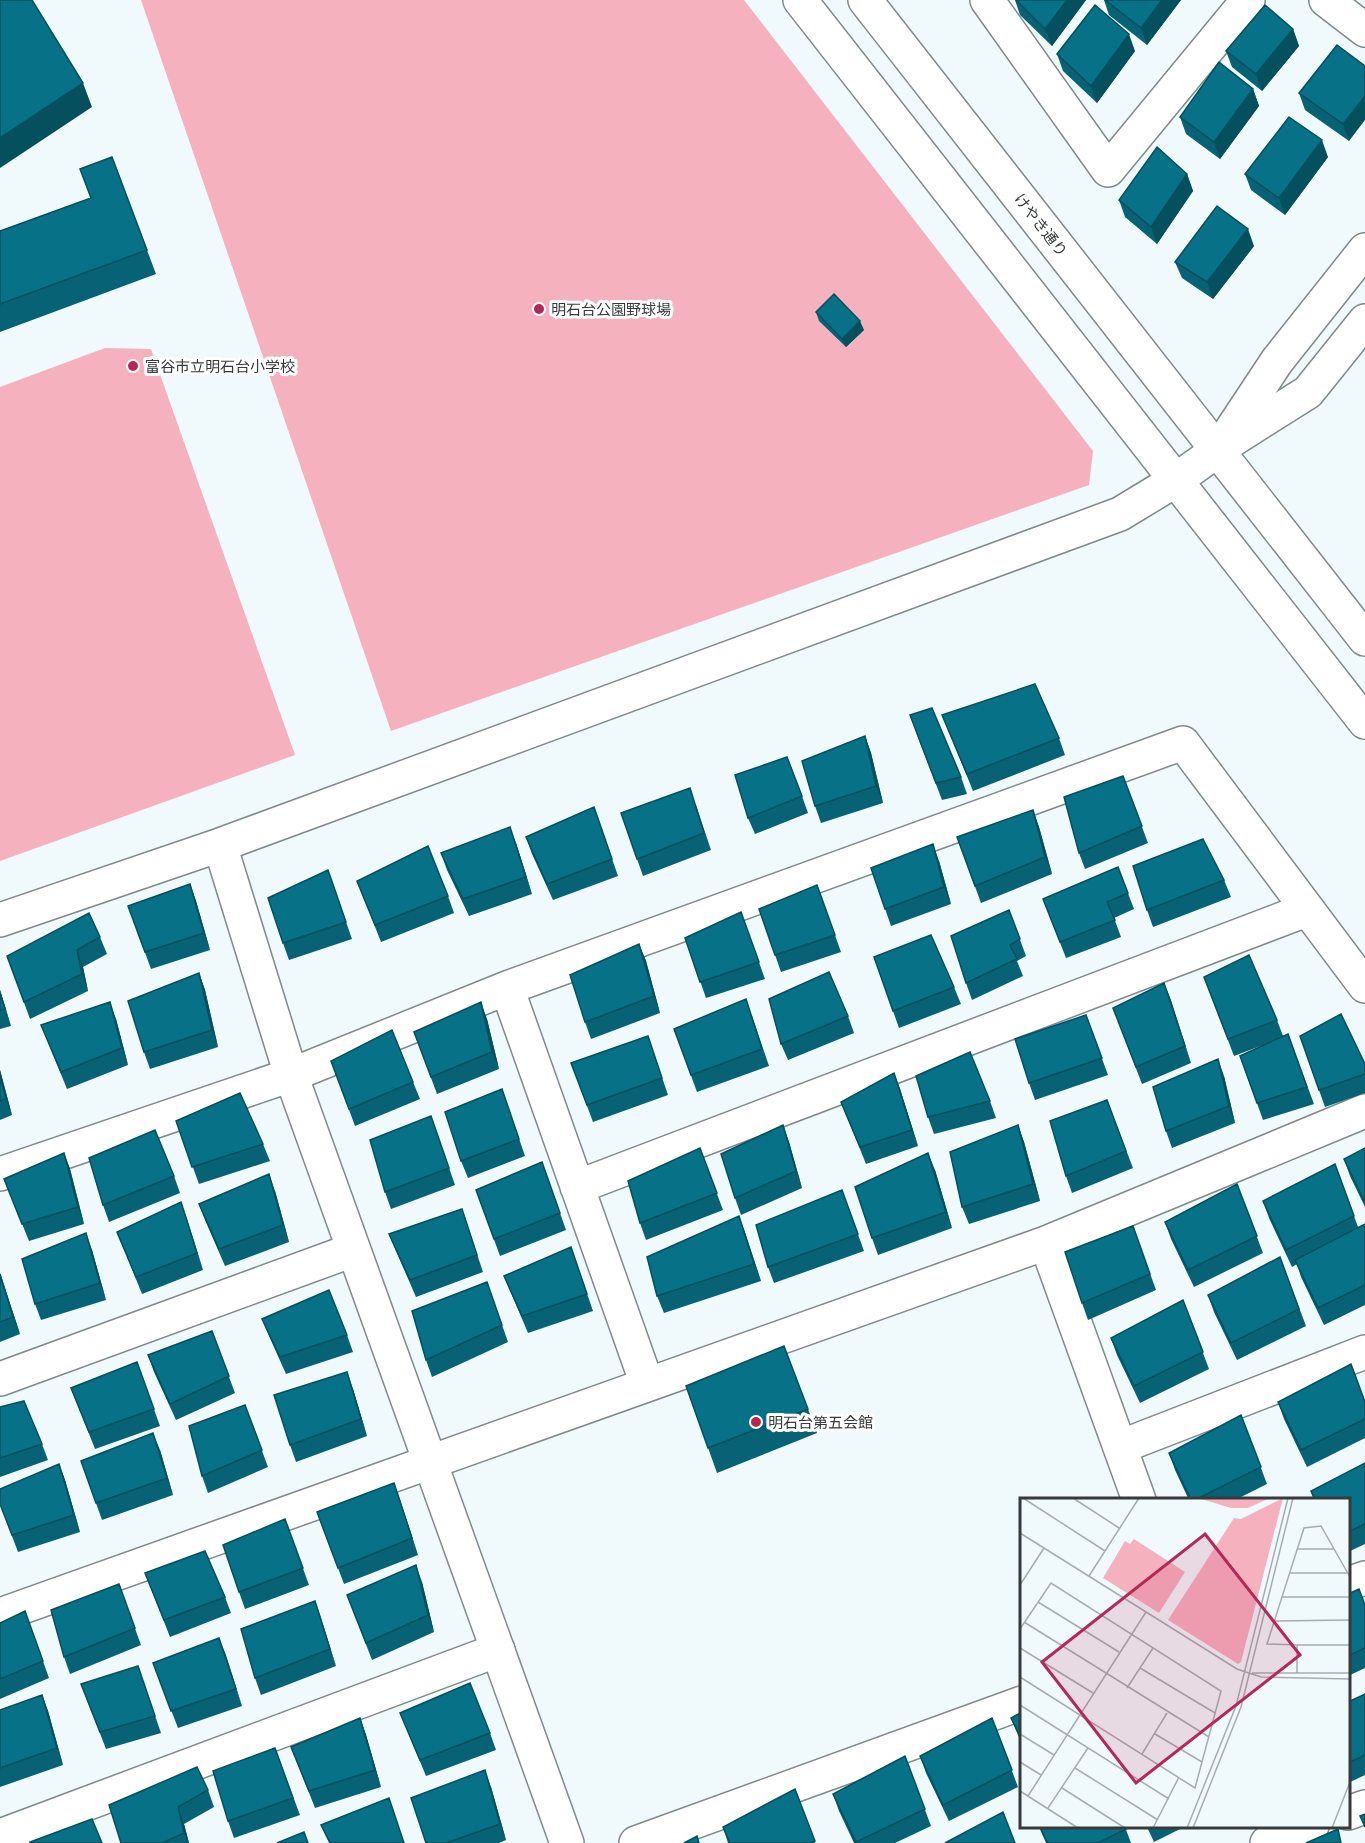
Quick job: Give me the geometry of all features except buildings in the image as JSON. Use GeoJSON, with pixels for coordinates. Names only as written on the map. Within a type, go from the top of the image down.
{"type":"FeatureCollection","features":[{"type":"Feature","properties":{"kind":"street"},"geometry":{"type":"LineString","coordinates":[[801,0],[1365,722]]}},
{"type":"Feature","properties":{"kind":"street","name":"けやき通り"},"geometry":{"type":"LineString","coordinates":[[865,0],[1365,639]]}},
{"type":"Feature","properties":{"kind":"street"},"geometry":{"type":"LineString","coordinates":[[987,0],[1108,171],[1248,0]]}},
{"type":"Feature","properties":{"kind":"street"},"geometry":{"type":"LineString","coordinates":[[1326,0],[1365,30]]}},
{"type":"Feature","properties":{"kind":"street"},"geometry":{"type":"LineString","coordinates":[[1218,450],[1277,361],[1365,249]]}},
{"type":"Feature","properties":{"kind":"street"},"geometry":{"type":"LineString","coordinates":[[0,920],[220,845],[1120,514],[1176,480],[1308,392],[1365,321]]}},
{"type":"Feature","properties":{"kind":"street"},"geometry":{"type":"LineString","coordinates":[[0,1174],[291,1075],[507,988],[1183,743],[1365,986]]}},
{"type":"Feature","properties":{"kind":"street"},"geometry":{"type":"LineString","coordinates":[[220,845],[291,1075],[567,1843]]}},
{"type":"Feature","properties":{"kind":"street"},"geometry":{"type":"LineString","coordinates":[[577,1187],[1306,910]]}},
{"type":"Feature","properties":{"kind":"street"},"geometry":{"type":"LineString","coordinates":[[507,988],[647,1384]]}},
{"type":"Feature","properties":{"kind":"street"},"geometry":{"type":"LineString","coordinates":[[0,1615],[1046,1243],[1365,1111]]}},
{"type":"Feature","properties":{"kind":"street"},"geometry":{"type":"LineString","coordinates":[[1046,1243],[1138,1498]]}},
{"type":"Feature","properties":{"kind":"street"},"geometry":{"type":"LineString","coordinates":[[0,1379],[353,1250]]}},
{"type":"Feature","properties":{"kind":"street"},"geometry":{"type":"LineString","coordinates":[[1120,1447],[1365,1352]]}},
{"type":"Feature","properties":{"kind":"street"},"geometry":{"type":"LineString","coordinates":[[1350,1583],[1365,1578]]}},
{"type":"Feature","properties":{"kind":"street"},"geometry":{"type":"LineString","coordinates":[[0,1836],[498,1650]]}},
{"type":"Feature","properties":{"kind":"street"},"geometry":{"type":"LineString","coordinates":[[636,1843],[1020,1704]]}},
{"type":"Feature","properties":{"kind":"street"},"geometry":{"type":"LineString","coordinates":[[1350,1812],[1365,1807]]}},
{"type":"Feature","properties":{"kind":"street"},"geometry":{"type":"LineString","coordinates":[[1267,1843],[1309,1828]]}},
{"type":"Feature","properties":{"kind":"shaded area"},"geometry":{"type":"Polygon","coordinates":[[[141,0],[744,0],[1093,451],[1089,485],[391,731],[141,0]]]}},
{"type":"Feature","properties":{"kind":"shaded area"},"geometry":{"type":"Polygon","coordinates":[[[105,348],[151,349],[295,755],[0,861],[0,387],[105,348]]]}},
{"type":"Feature","properties":{"kind":"place","name":"明石台公園野球場"},"geometry":{"type":"Point","coordinates":[539,309]}},
{"type":"Feature","properties":{"kind":"place","name":"富谷市立明石台小学校"},"geometry":{"type":"Point","coordinates":[133,366]}},
{"type":"Feature","properties":{"kind":"place","name":"明石台第五会館"},"geometry":{"type":"Point","coordinates":[756,1422]}}]}
